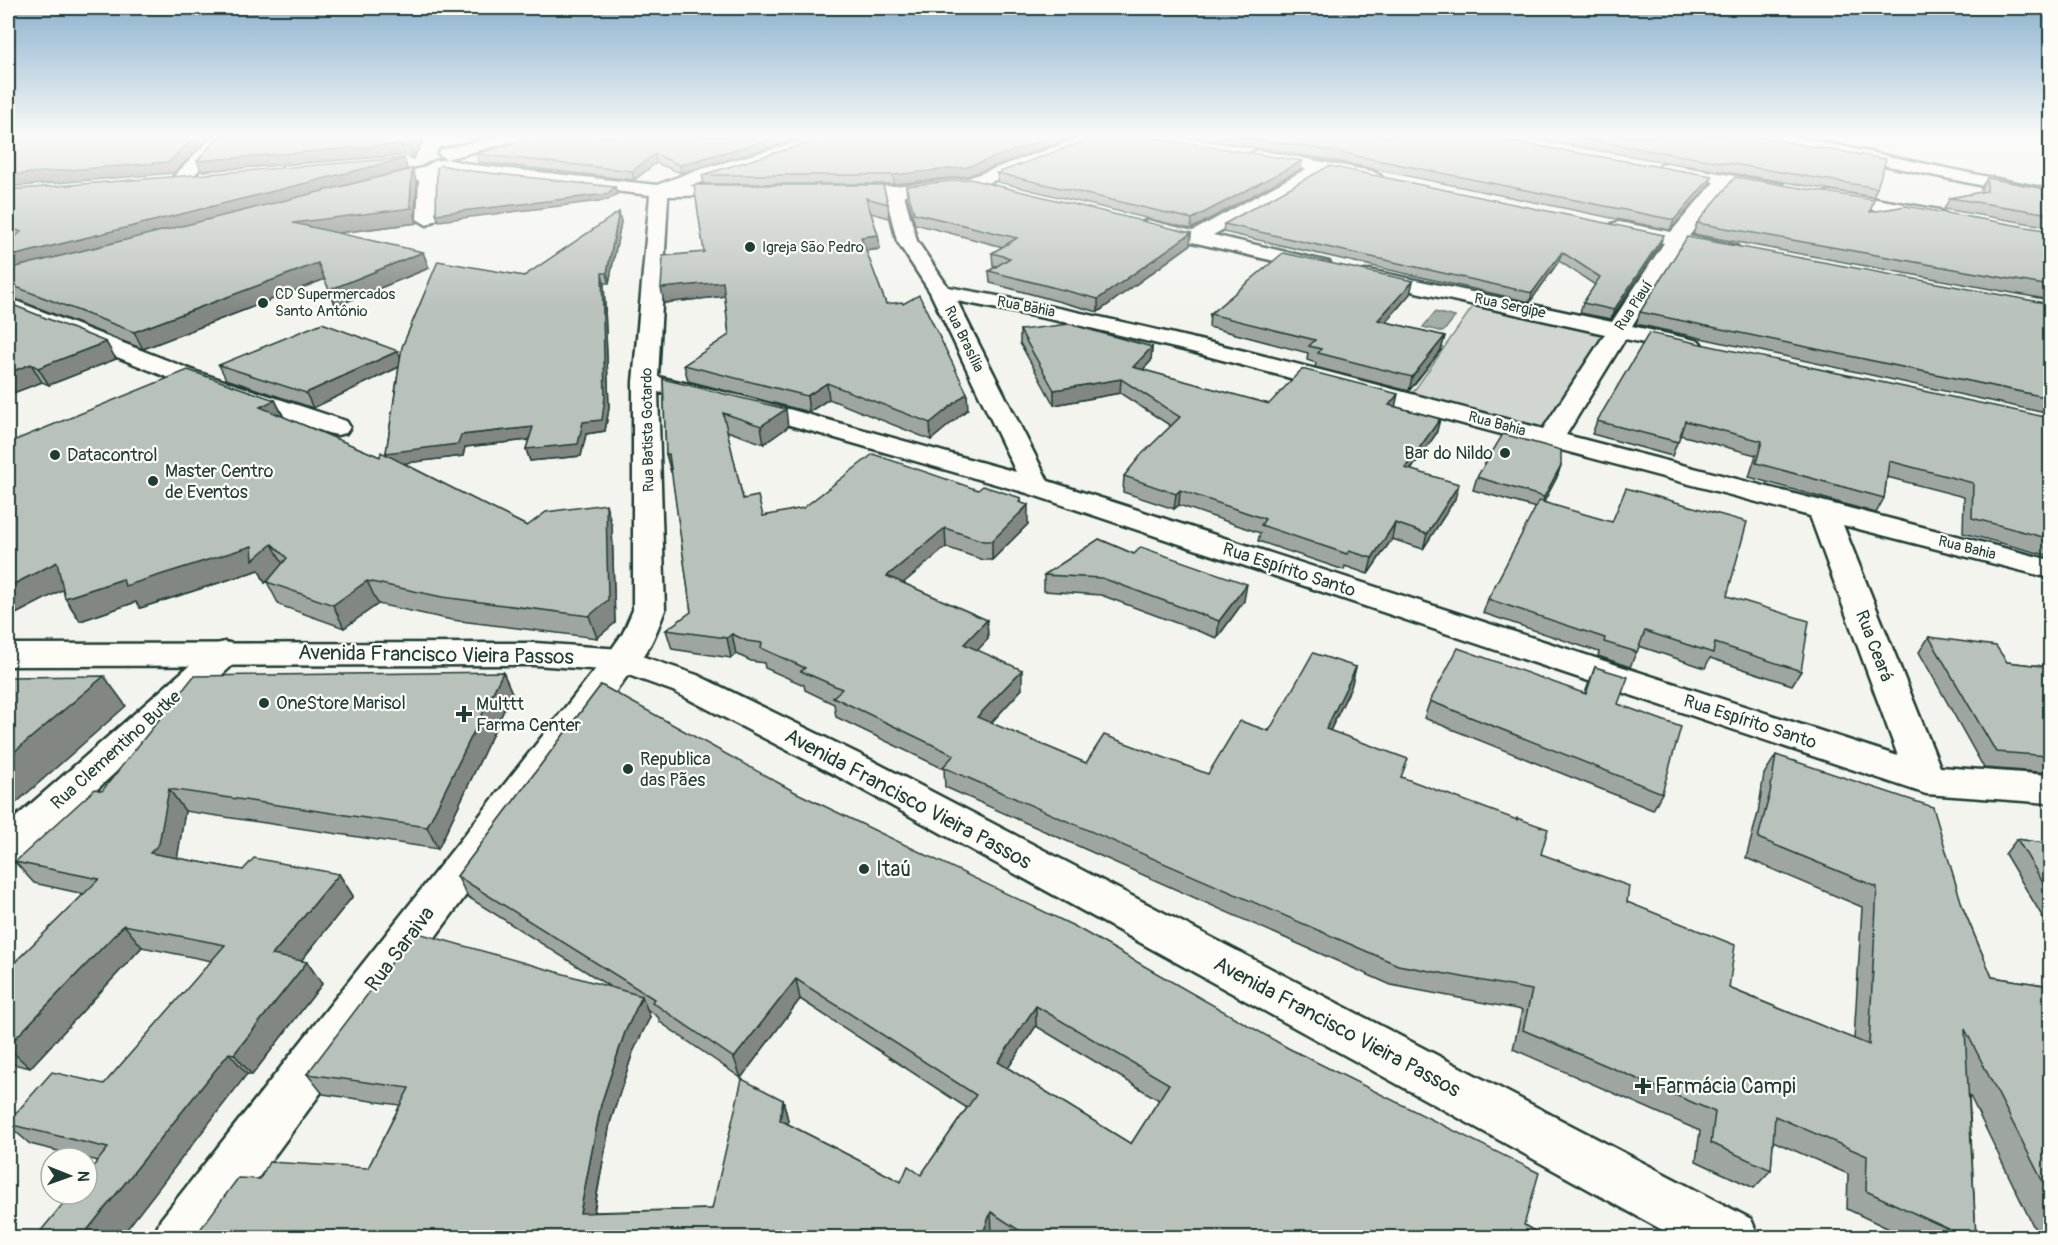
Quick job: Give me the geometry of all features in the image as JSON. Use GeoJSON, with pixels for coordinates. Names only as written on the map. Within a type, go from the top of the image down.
{"type":"FeatureCollection","features":[{"type":"Feature","properties":{"kind":"street"},"geometry":{"type":"LineString","coordinates":[[427,219],[432,194]]}},
{"type":"Feature","properties":{"kind":"street","name":"Rua Batista Gotardo"},"geometry":{"type":"LineString","coordinates":[[621,660],[639,636],[650,610],[645,382],[659,194]]}},
{"type":"Feature","properties":{"kind":"street","name":"Rua Brasília"},"geometry":{"type":"LineString","coordinates":[[895,194],[908,241],[941,292],[1037,487]]}},
{"type":"Feature","properties":{"kind":"street"},"geometry":{"type":"LineString","coordinates":[[1194,238],[1274,194]]}},
{"type":"Feature","properties":{"kind":"street","name":"Rua Piauí"},"geometry":{"type":"LineString","coordinates":[[1550,439],[1676,240],[1714,194]]}},
{"type":"Feature","properties":{"kind":"street"},"geometry":{"type":"LineString","coordinates":[[1814,194],[1958,219]]}},
{"type":"Feature","properties":{"kind":"street","name":"Rua Sergipe"},"geometry":{"type":"LineString","coordinates":[[1127,221],[1194,238],[1712,350]]}},
{"type":"Feature","properties":{"kind":"street"},"geometry":{"type":"LineString","coordinates":[[1606,225],[1747,253]]}},
{"type":"Feature","properties":{"kind":"street","name":"Rua Bahia"},"geometry":{"type":"LineString","coordinates":[[941,292],[1029,306],[1193,344],[1823,512],[2050,569]]}},
{"type":"Feature","properties":{"kind":"street"},"geometry":{"type":"LineString","coordinates":[[8,305],[188,376],[337,427]]}},
{"type":"Feature","properties":{"kind":"street"},"geometry":{"type":"LineString","coordinates":[[156,390],[188,376]]}},
{"type":"Feature","properties":{"kind":"street","name":"Rua Espírito Santo"},"geometry":{"type":"LineString","coordinates":[[645,382],[732,401],[1037,487],[1926,780],[2050,789]]}},
{"type":"Feature","properties":{"kind":"street","name":"Rua Ceará"},"geometry":{"type":"LineString","coordinates":[[1823,512],[1926,780]]}},
{"type":"Feature","properties":{"kind":"street","name":"Avenida Francisco Vieira Passos"},"geometry":{"type":"LineString","coordinates":[[8,655],[79,657],[225,652],[535,654],[621,660],[685,683],[856,769],[1731,1238]]}},
{"type":"Feature","properties":{"kind":"street","name":"Rua Clementino Butke"},"geometry":{"type":"LineString","coordinates":[[8,847],[225,652]]}},
{"type":"Feature","properties":{"kind":"street","name":"Rua Saraiva"},"geometry":{"type":"LineString","coordinates":[[180,1238],[621,660]]}},
{"type":"Feature","properties":{"kind":"shaded area"},"geometry":{"type":"Polygon","coordinates":[[[1476,302],[1610,330],[1547,434],[1409,398],[1476,302]]]}},
{"type":"Feature","properties":{"kind":"shaded area"},"geometry":{"type":"Polygon","coordinates":[[[1435,312],[1455,317],[1443,332],[1423,327],[1435,312]]]}},
{"type":"Feature","properties":{"kind":"building"},"geometry":{"type":"Polygon","coordinates":[[[8,194],[262,194],[8,257],[8,243],[21,232],[8,226],[8,194]]]}},
{"type":"Feature","properties":{"kind":"building"},"geometry":{"type":"Polygon","coordinates":[[[311,194],[411,194],[412,208],[293,223],[423,252],[329,290],[318,263],[134,332],[8,284],[8,269],[311,194]]]}},
{"type":"Feature","properties":{"kind":"building"},"geometry":{"type":"Polygon","coordinates":[[[436,194],[606,194],[436,214],[436,194]]]}},
{"type":"Feature","properties":{"kind":"building"},"geometry":{"type":"Polygon","coordinates":[[[695,194],[885,194],[888,204],[866,198],[878,235],[861,237],[886,304],[902,302],[903,304],[919,295],[967,393],[930,423],[827,383],[807,396],[684,365],[729,335],[723,282],[661,288],[663,256],[704,252],[695,194]]]}},
{"type":"Feature","properties":{"kind":"building"},"geometry":{"type":"Polygon","coordinates":[[[908,194],[1032,194],[1191,233],[1098,299],[989,271],[1010,258],[992,253],[1017,238],[914,213],[908,194]]]}},
{"type":"Feature","properties":{"kind":"building"},"geometry":{"type":"Polygon","coordinates":[[[1086,194],[1239,194],[1192,219],[1086,194]]]}},
{"type":"Feature","properties":{"kind":"building"},"geometry":{"type":"Polygon","coordinates":[[[1278,194],[1465,194],[1664,235],[1614,310],[1583,303],[1600,277],[1562,252],[1532,293],[1224,224],[1278,194]]]}},
{"type":"Feature","properties":{"kind":"building"},"geometry":{"type":"Polygon","coordinates":[[[1546,194],[1696,194],[1674,220],[1546,194]]]}},
{"type":"Feature","properties":{"kind":"building"},"geometry":{"type":"Polygon","coordinates":[[[1721,194],[1838,194],[1874,200],[1870,212],[1906,206],[2050,231],[2050,286],[1697,223],[1721,194]]]}},
{"type":"Feature","properties":{"kind":"building"},"geometry":{"type":"Polygon","coordinates":[[[1971,194],[2050,194],[2050,214],[1950,198],[1971,194]]]}},
{"type":"Feature","properties":{"kind":"building"},"geometry":{"type":"Polygon","coordinates":[[[619,212],[607,273],[602,273],[605,397],[602,420],[583,422],[578,444],[526,449],[533,427],[461,435],[458,444],[386,453],[402,347],[438,261],[524,276],[619,212]]]}},
{"type":"Feature","properties":{"kind":"building"},"geometry":{"type":"Polygon","coordinates":[[[1687,237],[2050,304],[2050,398],[1640,312],[1687,237]]]}},
{"type":"Feature","properties":{"kind":"building"},"geometry":{"type":"Polygon","coordinates":[[[1283,253],[1413,281],[1378,320],[1445,336],[1412,377],[1318,353],[1321,349],[1309,346],[1315,340],[1210,314],[1283,253]]]}},
{"type":"Feature","properties":{"kind":"building"},"geometry":{"type":"Polygon","coordinates":[[[8,303],[106,342],[38,368],[31,364],[8,373],[8,303]]]}},
{"type":"Feature","properties":{"kind":"building"},"geometry":{"type":"Polygon","coordinates":[[[322,323],[398,351],[306,393],[219,365],[322,323]]]}},
{"type":"Feature","properties":{"kind":"building"},"geometry":{"type":"Polygon","coordinates":[[[1069,324],[1152,347],[1133,367],[1269,404],[1302,369],[1398,394],[1389,405],[1440,419],[1405,468],[1459,484],[1427,534],[1395,523],[1372,558],[1349,551],[1347,554],[1261,525],[1265,519],[1180,490],[1176,494],[1124,476],[1141,455],[1180,417],[1121,379],[1054,390],[1020,330],[1069,324]]]}},
{"type":"Feature","properties":{"kind":"building"},"geometry":{"type":"Polygon","coordinates":[[[1649,333],[2050,418],[2050,539],[1972,518],[1973,483],[1889,461],[1884,498],[1756,463],[1762,441],[1685,421],[1678,442],[1597,421],[1649,333]]]}},
{"type":"Feature","properties":{"kind":"building"},"geometry":{"type":"Polygon","coordinates":[[[188,370],[275,400],[260,407],[380,457],[381,452],[527,526],[546,512],[606,504],[608,600],[589,616],[442,597],[367,581],[333,605],[267,582],[287,558],[272,544],[253,560],[252,546],[125,586],[123,579],[65,598],[57,562],[8,587],[8,443],[188,370]]]}},
{"type":"Feature","properties":{"kind":"building"},"geometry":{"type":"Polygon","coordinates":[[[663,379],[786,409],[761,426],[723,413],[743,499],[758,496],[763,516],[803,508],[873,454],[978,490],[983,486],[1021,498],[1019,502],[1028,505],[992,541],[983,541],[945,528],[887,576],[987,620],[964,644],[1022,670],[977,717],[1086,763],[1104,735],[1208,774],[1240,721],[1269,731],[1313,653],[1356,667],[1326,729],[1408,759],[1401,777],[1517,820],[1517,818],[1548,829],[1541,854],[1629,886],[1627,902],[1735,945],[1729,988],[1869,1045],[1877,887],[1758,838],[1770,793],[1776,755],[1933,807],[1963,908],[1992,977],[2050,986],[2050,1196],[1965,1029],[1976,1238],[1968,1238],[1866,1191],[1867,1156],[1775,1116],[1771,1170],[1711,1143],[1715,1112],[1523,1030],[1532,990],[1398,965],[943,767],[954,755],[833,697],[842,689],[801,671],[805,668],[761,648],[762,643],[747,641],[732,634],[727,638],[666,630],[691,612],[669,454],[666,454],[663,379]]]}},
{"type":"Feature","properties":{"kind":"building"},"geometry":{"type":"Polygon","coordinates":[[[1503,434],[1561,450],[1561,465],[1544,497],[1477,477],[1503,434]]]}},
{"type":"Feature","properties":{"kind":"building"},"geometry":{"type":"Polygon","coordinates":[[[1626,488],[1747,522],[1727,596],[1809,621],[1801,671],[1715,643],[1713,653],[1645,631],[1637,652],[1604,642],[1605,638],[1488,599],[1539,501],[1612,522],[1626,488]]]}},
{"type":"Feature","properties":{"kind":"building"},"geometry":{"type":"Polygon","coordinates":[[[1099,539],[1134,554],[1141,547],[1247,584],[1219,621],[1102,578],[1044,575],[1099,539]]]}},
{"type":"Feature","properties":{"kind":"building"},"geometry":{"type":"Polygon","coordinates":[[[1929,637],[1996,646],[2007,662],[2050,667],[2050,726],[2047,726],[2050,730],[2050,756],[1996,752],[1929,637]]]}},
{"type":"Feature","properties":{"kind":"building"},"geometry":{"type":"Polygon","coordinates":[[[1458,648],[1586,694],[1595,667],[1628,677],[1618,704],[1681,727],[1662,793],[1430,701],[1458,648]]]}},
{"type":"Feature","properties":{"kind":"building"},"geometry":{"type":"Polygon","coordinates":[[[503,672],[427,827],[169,789],[159,844],[150,853],[243,870],[254,858],[339,874],[272,955],[307,962],[234,1054],[229,1053],[81,1238],[35,1238],[61,1206],[99,1206],[99,1159],[108,1148],[8,1124],[8,1122],[52,1072],[104,1084],[225,945],[124,925],[8,1046],[8,969],[99,879],[15,862],[95,789],[102,791],[194,676],[503,672]]]}},
{"type":"Feature","properties":{"kind":"building"},"geometry":{"type":"Polygon","coordinates":[[[104,676],[8,757],[8,677],[104,676]]]}},
{"type":"Feature","properties":{"kind":"building"},"geometry":{"type":"Polygon","coordinates":[[[601,685],[795,792],[1074,926],[1288,1048],[1539,1173],[1524,1225],[1546,1238],[1031,1238],[991,1212],[981,1238],[232,1238],[234,1234],[199,1231],[238,1178],[260,1179],[269,1162],[368,1168],[409,1088],[307,1074],[415,932],[642,996],[625,1032],[601,1104],[580,1213],[712,1209],[742,1079],[783,1100],[780,1120],[901,1182],[908,1166],[921,1175],[976,1095],[796,979],[734,1058],[652,1002],[654,999],[457,876],[601,685]],[[1036,1006],[998,1062],[1131,1144],[1169,1084],[1036,1006]]]}},
{"type":"Feature","properties":{"kind":"building"},"geometry":{"type":"Polygon","coordinates":[[[2017,839],[2050,844],[2050,894],[2017,839]]]}},
{"type":"Feature","properties":{"kind":"place","name":"Igreja São Pedro"},"geometry":{"type":"Point","coordinates":[750,247]}},
{"type":"Feature","properties":{"kind":"place","name":"CD Supermercados Santo Antônio"},"geometry":{"type":"Point","coordinates":[263,303]}},
{"type":"Feature","properties":{"kind":"place","name":"Bar do Nildo"},"geometry":{"type":"Point","coordinates":[1505,453]}},
{"type":"Feature","properties":{"kind":"place","name":"Datacontrol"},"geometry":{"type":"Point","coordinates":[55,455]}},
{"type":"Feature","properties":{"kind":"place","name":"Master Centro de Eventos"},"geometry":{"type":"Point","coordinates":[153,481]}},
{"type":"Feature","properties":{"kind":"place","name":"OneStore Marisol"},"geometry":{"type":"Point","coordinates":[264,703]}},
{"type":"Feature","properties":{"kind":"place","name":"Multtt Farma Center"},"geometry":{"type":"Point","coordinates":[464,714]}},
{"type":"Feature","properties":{"kind":"place","name":"Republica das Pães"},"geometry":{"type":"Point","coordinates":[628,769]}},
{"type":"Feature","properties":{"kind":"place","name":"Itaú"},"geometry":{"type":"Point","coordinates":[864,869]}},
{"type":"Feature","properties":{"kind":"place","name":"Farmácia Campi"},"geometry":{"type":"Point","coordinates":[1643,1086]}}]}
